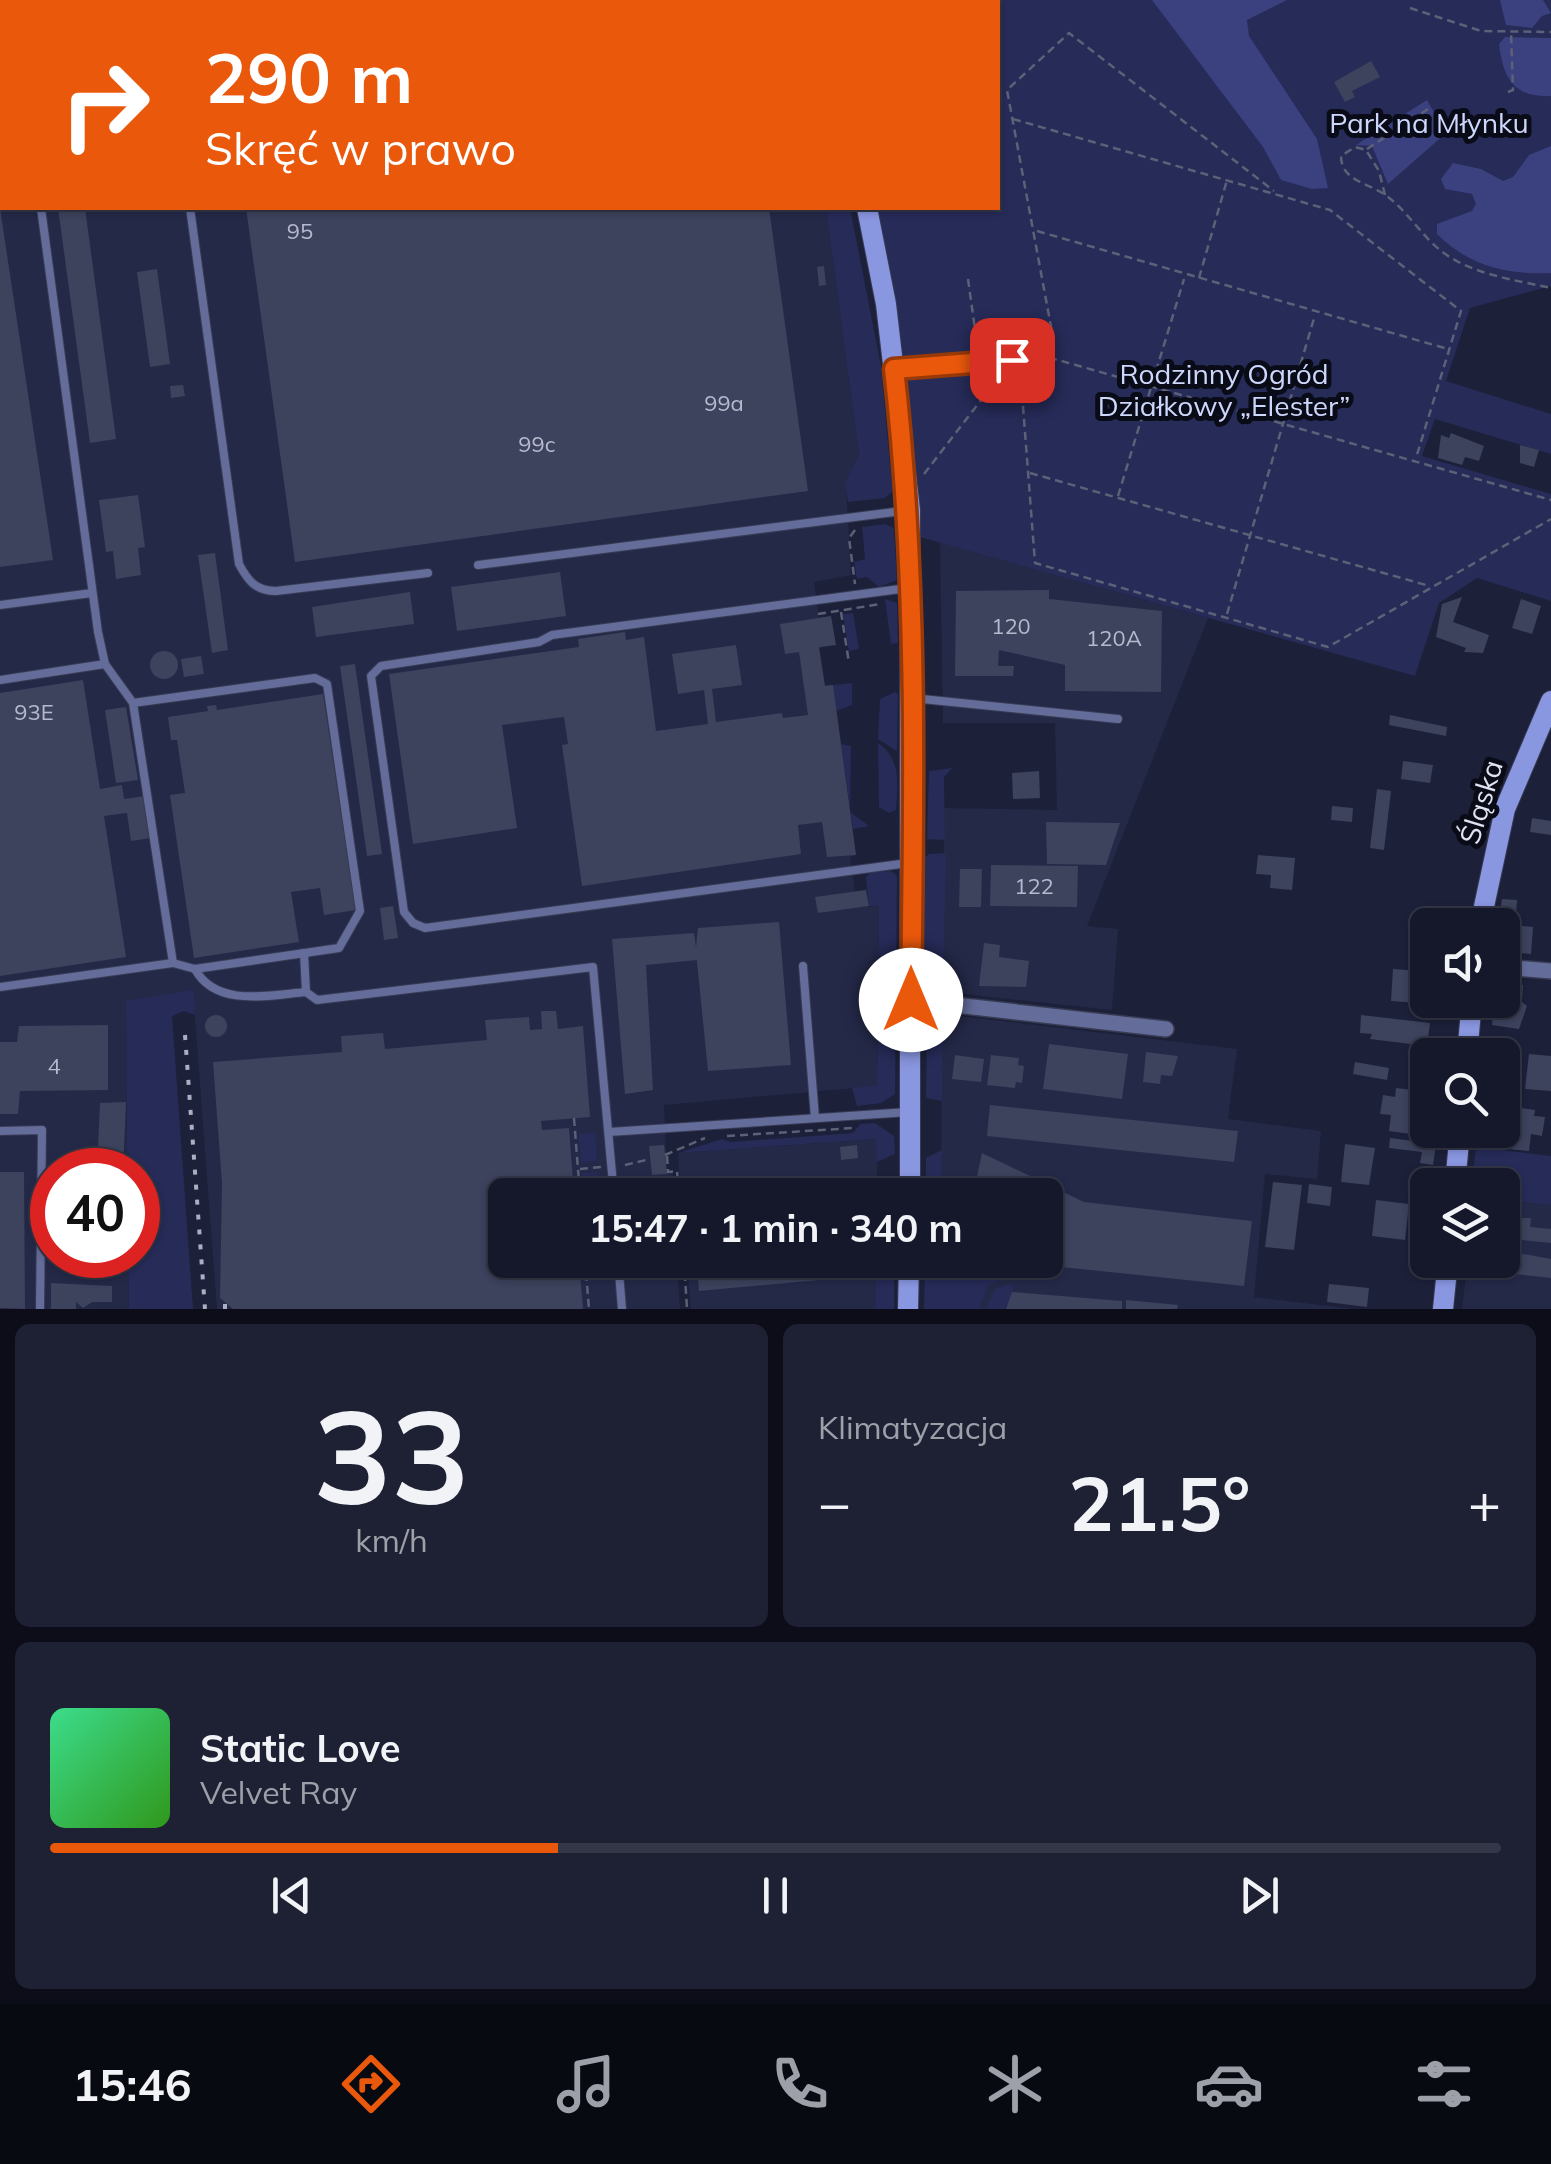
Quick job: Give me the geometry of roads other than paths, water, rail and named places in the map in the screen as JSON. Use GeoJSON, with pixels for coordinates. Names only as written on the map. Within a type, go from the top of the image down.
{"type":"FeatureCollection","features":[{"type":"Feature","properties":{"kind":"street"},"geometry":{"type":"LineString","coordinates":[[867,210],[894,369],[909,503],[910,1178]]}},
{"type":"Feature","properties":{"kind":"street","name":"Śląska"},"geometry":{"type":"LineString","coordinates":[[1483,908],[1500,824],[1544,727],[1551,701]]}},
{"type":"Feature","properties":{"kind":"street"},"geometry":{"type":"LineString","coordinates":[[1520,968],[1551,971]]}},
{"type":"Feature","properties":{"kind":"street"},"geometry":{"type":"LineString","coordinates":[[911,1000],[1166,1029]]}},
{"type":"Feature","properties":{"kind":"street"},"geometry":{"type":"LineString","coordinates":[[908,1309],[909,1278]]}},
{"type":"Feature","properties":{"kind":"street"},"geometry":{"type":"LineString","coordinates":[[1442,1309],[1446,1278]]}},
{"type":"Feature","properties":{"kind":"lane"},"geometry":{"type":"LineString","coordinates":[[41,210],[92,593],[105,664],[133,703],[173,963]]}},
{"type":"Feature","properties":{"kind":"lane"},"geometry":{"type":"LineString","coordinates":[[190,210],[239,564],[248,581],[262,591],[276,591],[428,573]]}},
{"type":"Feature","properties":{"kind":"lane"},"geometry":{"type":"LineString","coordinates":[[894,369],[1016,360]]}},
{"type":"Feature","properties":{"kind":"lane"},"geometry":{"type":"LineString","coordinates":[[478,565],[856,517],[909,503]]}},
{"type":"Feature","properties":{"kind":"lane"},"geometry":{"type":"LineString","coordinates":[[912,587],[552,635],[539,642],[375,668],[372,676],[404,912],[413,923],[426,928],[912,863]]}},
{"type":"Feature","properties":{"kind":"lane"},"geometry":{"type":"LineString","coordinates":[[0,605],[92,593]]}},
{"type":"Feature","properties":{"kind":"lane"},"geometry":{"type":"LineString","coordinates":[[0,680],[105,664]]}},
{"type":"Feature","properties":{"kind":"lane"},"geometry":{"type":"LineString","coordinates":[[0,987],[173,963],[195,969],[339,948],[360,911],[327,684],[314,678],[133,703]]}},
{"type":"Feature","properties":{"kind":"lane"},"geometry":{"type":"LineString","coordinates":[[912,698],[1118,719]]}},
{"type":"Feature","properties":{"kind":"lane"},"geometry":{"type":"LineString","coordinates":[[304,953],[306,992]]}},
{"type":"Feature","properties":{"kind":"lane"},"geometry":{"type":"LineString","coordinates":[[803,966],[815,1118]]}},
{"type":"Feature","properties":{"kind":"lane"},"geometry":{"type":"LineString","coordinates":[[195,969],[202,982],[215,990],[242,996],[306,992],[317,1000],[592,968],[613,1178]]}},
{"type":"Feature","properties":{"kind":"lane"},"geometry":{"type":"LineString","coordinates":[[609,1132],[911,1112]]}},
{"type":"Feature","properties":{"kind":"lane"},"geometry":{"type":"LineString","coordinates":[[0,1131],[42,1130],[40,1309]]}},
{"type":"Feature","properties":{"kind":"lane"},"geometry":{"type":"LineString","coordinates":[[619,1278],[622,1309]]}},
{"type":"Feature","properties":{"kind":"railway"},"geometry":{"type":"LineString","coordinates":[[185,1035],[205,1309]]}},
{"type":"Feature","properties":{"kind":"railway"},"geometry":{"type":"LineString","coordinates":[[225,1301],[225,1309]]}},
{"type":"Feature","properties":{"kind":"park label","name":"Park na Młynku"},"geometry":{"type":"Point","coordinates":[1429,123]}},
{"type":"Feature","properties":{"kind":"park label","name":"Rodzinny Ogród Działkowy „Elester”"},"geometry":{"type":"Point","coordinates":[1224,390]}}]}
